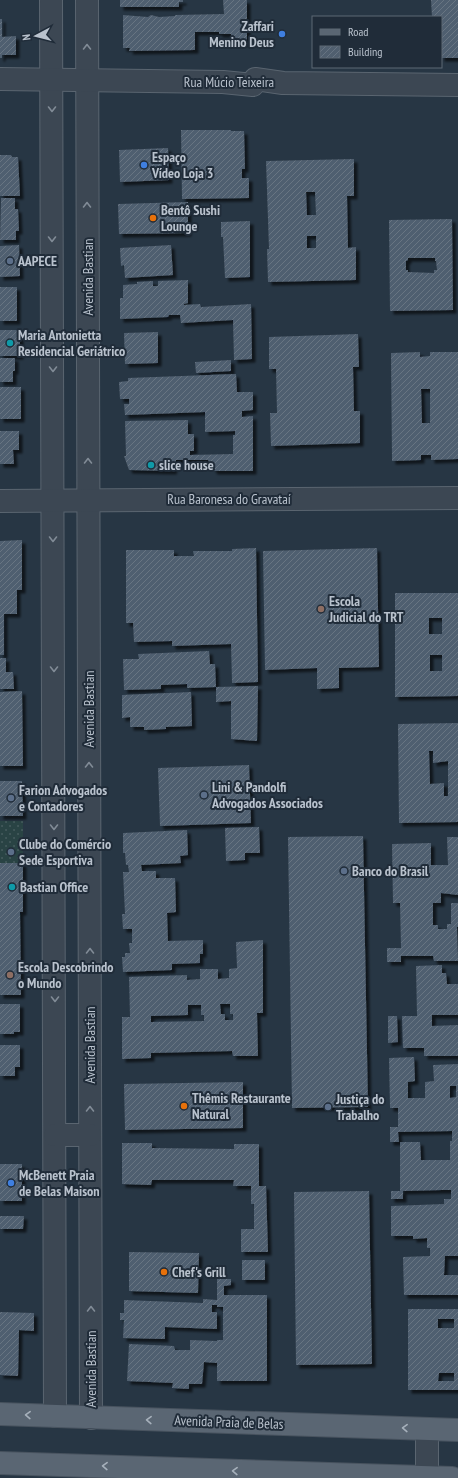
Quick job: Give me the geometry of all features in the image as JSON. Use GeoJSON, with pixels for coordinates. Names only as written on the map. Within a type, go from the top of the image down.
{"type":"FeatureCollection","features":[{"type":"Feature","properties":{"kind":"main road","name":"Avenida Praia de Belas"},"geometry":{"type":"LineString","coordinates":[[0,1414],[458,1430]]}},
{"type":"Feature","properties":{"kind":"main road"},"geometry":{"type":"LineString","coordinates":[[0,1463],[452,1478]]}},
{"type":"Feature","properties":{"kind":"street"},"geometry":{"type":"LineString","coordinates":[[51,0],[55,1416]]}},
{"type":"Feature","properties":{"kind":"street","name":"Avenida Bastian"},"geometry":{"type":"LineString","coordinates":[[87,0],[91,1418]]}},
{"type":"Feature","properties":{"kind":"street","name":"Rua Múcio Teixeira"},"geometry":{"type":"LineString","coordinates":[[0,79],[223,82],[253,85],[255,79],[283,83],[458,85]]}},
{"type":"Feature","properties":{"kind":"street","name":"Rua Baronesa do Gravataí"},"geometry":{"type":"LineString","coordinates":[[0,500],[458,498]]}},
{"type":"Feature","properties":{"kind":"street"},"geometry":{"type":"LineString","coordinates":[[54,800],[89,799]]}},
{"type":"Feature","properties":{"kind":"street"},"geometry":{"type":"LineString","coordinates":[[55,1135],[90,1135]]}},
{"type":"Feature","properties":{"kind":"street"},"geometry":{"type":"LineString","coordinates":[[426,1429],[427,1478]]}},
{"type":"Feature","properties":{"kind":"green space","name":"Clube do Comércio Sede Esportiva"},"geometry":{"type":"Polygon","coordinates":[[[0,821],[23,821],[23,863],[0,863],[0,821]]]}},
{"type":"Feature","properties":{"kind":"building"},"geometry":{"type":"Polygon","coordinates":[[[120,0],[183,0],[183,2],[179,2],[179,7],[120,7],[120,0]]]}},
{"type":"Feature","properties":{"kind":"building"},"geometry":{"type":"Polygon","coordinates":[[[223,0],[247,0],[247,43],[231,43],[231,34],[219,34],[219,32],[195,32],[195,50],[129,51],[130,48],[123,48],[123,15],[148,17],[151,15],[159,17],[175,15],[224,14],[223,0]]]}},
{"type":"Feature","properties":{"kind":"building"},"geometry":{"type":"Polygon","coordinates":[[[431,0],[458,0],[458,58],[442,58],[442,16],[432,16],[431,0]]]}},
{"type":"Feature","properties":{"kind":"building"},"geometry":{"type":"Polygon","coordinates":[[[0,19],[2,19],[2,37],[16,36],[16,55],[2,55],[2,58],[0,58],[0,19]]]}},
{"type":"Feature","properties":{"kind":"building"},"geometry":{"type":"Polygon","coordinates":[[[181,130],[244,131],[245,169],[242,169],[242,178],[249,178],[249,198],[182,199],[181,130]]]}},
{"type":"Feature","properties":{"kind":"building","name":"Espaço Vídeo Loja 3"},"geometry":{"type":"Polygon","coordinates":[[[168,148],[169,180],[120,182],[119,150],[168,148]]]}},
{"type":"Feature","properties":{"kind":"building"},"geometry":{"type":"Polygon","coordinates":[[[0,155],[11,155],[12,157],[18,157],[20,196],[0,196],[0,155]]]}},
{"type":"Feature","properties":{"kind":"building"},"geometry":{"type":"Polygon","coordinates":[[[354,159],[354,196],[347,196],[348,248],[356,247],[356,280],[268,282],[267,249],[269,249],[266,161],[354,159]],[[306,192],[307,215],[316,215],[315,192],[306,192]],[[307,236],[307,248],[316,248],[316,236],[307,236]]]}},
{"type":"Feature","properties":{"kind":"building"},"geometry":{"type":"Polygon","coordinates":[[[1,198],[15,198],[15,209],[18,209],[19,231],[16,231],[16,240],[0,240],[1,198]]]}},
{"type":"Feature","properties":{"kind":"building","name":"Bentô Sushi Lounge"},"geometry":{"type":"Polygon","coordinates":[[[188,202],[188,233],[119,234],[118,204],[188,202]]]}},
{"type":"Feature","properties":{"kind":"building"},"geometry":{"type":"Polygon","coordinates":[[[452,219],[453,310],[390,311],[389,220],[452,219]],[[408,258],[406,261],[406,270],[408,270],[408,272],[434,273],[434,270],[437,270],[435,258],[408,258]]]}},
{"type":"Feature","properties":{"kind":"building"},"geometry":{"type":"Polygon","coordinates":[[[250,221],[250,277],[225,278],[221,222],[250,221]]]}},
{"type":"Feature","properties":{"kind":"building","name":"AAPECE"},"geometry":{"type":"Polygon","coordinates":[[[19,245],[20,276],[0,277],[0,246],[19,245]]]}},
{"type":"Feature","properties":{"kind":"building"},"geometry":{"type":"Polygon","coordinates":[[[171,245],[173,275],[125,278],[124,265],[121,266],[120,248],[171,245]]]}},
{"type":"Feature","properties":{"kind":"building"},"geometry":{"type":"Polygon","coordinates":[[[188,280],[188,303],[184,305],[200,304],[201,307],[251,304],[252,359],[234,360],[233,320],[181,323],[180,315],[120,319],[120,298],[123,298],[123,285],[153,281],[153,286],[158,286],[158,281],[188,280]]]}},
{"type":"Feature","properties":{"kind":"building"},"geometry":{"type":"Polygon","coordinates":[[[0,287],[17,287],[17,321],[0,321],[0,287]]]}},
{"type":"Feature","properties":{"kind":"building","name":"Maria Antonietta Residencial Geriátrico"},"geometry":{"type":"Polygon","coordinates":[[[0,330],[20,330],[20,356],[0,356],[0,330]]]}},
{"type":"Feature","properties":{"kind":"building"},"geometry":{"type":"Polygon","coordinates":[[[158,332],[158,363],[125,364],[124,333],[158,332]]]}},
{"type":"Feature","properties":{"kind":"building"},"geometry":{"type":"Polygon","coordinates":[[[358,334],[359,367],[353,367],[354,411],[360,411],[360,443],[271,446],[270,413],[277,413],[276,369],[269,369],[269,337],[358,334]]]}},
{"type":"Feature","properties":{"kind":"building"},"geometry":{"type":"Polygon","coordinates":[[[420,352],[420,357],[430,356],[430,352],[458,352],[458,459],[431,460],[431,455],[421,455],[421,460],[392,461],[391,353],[420,352]],[[421,389],[422,423],[430,423],[430,389],[421,389]]]}},
{"type":"Feature","properties":{"kind":"building"},"geometry":{"type":"Polygon","coordinates":[[[0,358],[15,358],[13,382],[0,382],[0,358]]]}},
{"type":"Feature","properties":{"kind":"building"},"geometry":{"type":"Polygon","coordinates":[[[231,360],[231,371],[196,373],[195,362],[231,360]]]}},
{"type":"Feature","properties":{"kind":"building"},"geometry":{"type":"Polygon","coordinates":[[[236,374],[237,392],[253,392],[253,410],[242,411],[242,417],[253,416],[253,471],[214,471],[208,460],[176,460],[173,471],[129,470],[124,456],[126,456],[125,421],[188,420],[188,434],[194,434],[194,451],[190,451],[190,455],[233,454],[233,435],[235,435],[235,431],[205,432],[205,412],[125,415],[124,404],[129,404],[129,399],[120,399],[119,382],[128,381],[128,378],[236,374]]]}},
{"type":"Feature","properties":{"kind":"building"},"geometry":{"type":"Polygon","coordinates":[[[0,387],[21,387],[21,419],[0,419],[0,387]]]}},
{"type":"Feature","properties":{"kind":"building"},"geometry":{"type":"Polygon","coordinates":[[[0,431],[19,431],[19,450],[13,450],[14,464],[0,464],[0,431]]]}},
{"type":"Feature","properties":{"kind":"building"},"geometry":{"type":"Polygon","coordinates":[[[22,540],[22,590],[17,590],[17,614],[4,614],[4,655],[0,655],[0,541],[22,540]]]}},
{"type":"Feature","properties":{"kind":"building"},"geometry":{"type":"Polygon","coordinates":[[[256,548],[258,682],[232,683],[231,644],[172,646],[172,641],[134,642],[133,623],[126,623],[126,550],[174,550],[174,556],[194,556],[193,551],[232,551],[232,549],[256,548]]]}},
{"type":"Feature","properties":{"kind":"building","name":"Escola Judicial do TRT"},"geometry":{"type":"Polygon","coordinates":[[[377,548],[379,667],[339,668],[339,688],[317,689],[317,668],[265,670],[263,551],[377,548]]]}},
{"type":"Feature","properties":{"kind":"building"},"geometry":{"type":"Polygon","coordinates":[[[395,593],[458,593],[458,696],[395,697],[395,593]],[[429,618],[429,634],[442,634],[442,618],[429,618]],[[430,655],[430,671],[442,671],[442,655],[430,655]]]}},
{"type":"Feature","properties":{"kind":"building"},"geometry":{"type":"Polygon","coordinates":[[[209,651],[210,664],[215,664],[216,687],[187,688],[187,684],[161,685],[161,689],[124,690],[123,659],[139,659],[138,654],[209,651]]]}},
{"type":"Feature","properties":{"kind":"building"},"geometry":{"type":"Polygon","coordinates":[[[0,658],[6,658],[6,672],[13,672],[14,689],[0,689],[0,658]]]}},
{"type":"Feature","properties":{"kind":"building"},"geometry":{"type":"Polygon","coordinates":[[[258,686],[257,741],[231,739],[231,701],[216,702],[216,687],[258,686]]]}},
{"type":"Feature","properties":{"kind":"building"},"geometry":{"type":"Polygon","coordinates":[[[22,691],[23,766],[0,766],[0,692],[22,691]]]}},
{"type":"Feature","properties":{"kind":"building"},"geometry":{"type":"Polygon","coordinates":[[[191,692],[192,726],[144,730],[144,727],[130,727],[130,717],[122,718],[122,695],[191,692]]]}},
{"type":"Feature","properties":{"kind":"building"},"geometry":{"type":"Polygon","coordinates":[[[458,723],[458,822],[399,823],[398,724],[458,723]],[[429,751],[430,784],[444,783],[444,796],[448,796],[448,761],[433,763],[433,751],[429,751]]]}},
{"type":"Feature","properties":{"kind":"building","name":"Lini & Pandolfi Advogados Associados"},"geometry":{"type":"Polygon","coordinates":[[[249,765],[251,823],[160,826],[158,768],[249,765]]]}},
{"type":"Feature","properties":{"kind":"building","name":"Farion Advogados e Contadores"},"geometry":{"type":"Polygon","coordinates":[[[0,781],[22,781],[23,816],[0,816],[0,781]]]}},
{"type":"Feature","properties":{"kind":"building"},"geometry":{"type":"Polygon","coordinates":[[[259,827],[260,853],[245,853],[245,860],[226,861],[225,828],[259,827]]]}},
{"type":"Feature","properties":{"kind":"building"},"geometry":{"type":"Polygon","coordinates":[[[187,830],[188,855],[180,856],[181,863],[141,865],[142,871],[156,871],[156,878],[175,878],[176,912],[167,913],[168,941],[203,940],[203,954],[200,954],[200,963],[172,964],[172,970],[123,972],[122,957],[125,957],[125,953],[130,953],[129,943],[132,943],[132,929],[123,929],[122,914],[125,914],[123,872],[129,872],[128,865],[126,865],[125,853],[123,853],[123,833],[187,830]]]}},
{"type":"Feature","properties":{"kind":"building"},"geometry":{"type":"Polygon","coordinates":[[[363,836],[368,1107],[292,1108],[288,837],[363,836]]]}},
{"type":"Feature","properties":{"kind":"building"},"geometry":{"type":"Polygon","coordinates":[[[447,837],[458,837],[458,895],[441,893],[441,903],[433,903],[433,925],[438,925],[438,929],[447,929],[447,924],[451,924],[451,903],[458,903],[458,961],[434,961],[433,956],[401,956],[401,962],[387,962],[387,948],[401,948],[400,903],[393,903],[392,844],[431,843],[431,865],[448,865],[447,837]]]}},
{"type":"Feature","properties":{"kind":"building"},"geometry":{"type":"Polygon","coordinates":[[[0,863],[23,863],[23,912],[20,912],[21,995],[0,995],[0,863]]]}},
{"type":"Feature","properties":{"kind":"building"},"geometry":{"type":"Polygon","coordinates":[[[263,940],[263,1013],[257,1013],[258,1056],[233,1056],[232,1051],[151,1053],[151,1058],[122,1059],[122,1017],[130,1017],[129,977],[187,975],[187,980],[200,979],[200,969],[218,969],[218,979],[229,978],[229,969],[237,968],[236,942],[263,940]],[[220,1004],[221,1014],[225,1014],[225,1020],[233,1020],[233,1014],[230,1014],[230,1004],[220,1004]],[[188,1005],[188,1015],[151,1016],[151,1022],[204,1021],[204,1015],[201,1015],[201,1005],[188,1005]]]}},
{"type":"Feature","properties":{"kind":"building"},"geometry":{"type":"Polygon","coordinates":[[[442,965],[442,973],[446,973],[447,984],[458,984],[458,1015],[432,1015],[432,1026],[458,1025],[458,1056],[424,1056],[424,1048],[403,1048],[402,1016],[417,1016],[416,966],[442,965]]]}},
{"type":"Feature","properties":{"kind":"building"},"geometry":{"type":"Polygon","coordinates":[[[0,1004],[20,1004],[20,1032],[14,1032],[14,1034],[0,1034],[0,1004]]]}},
{"type":"Feature","properties":{"kind":"building"},"geometry":{"type":"Polygon","coordinates":[[[388,1016],[397,1016],[398,1042],[388,1043],[388,1016]]]}},
{"type":"Feature","properties":{"kind":"building"},"geometry":{"type":"Polygon","coordinates":[[[0,1045],[20,1045],[20,1067],[15,1067],[15,1076],[0,1076],[0,1045]]]}},
{"type":"Feature","properties":{"kind":"building"},"geometry":{"type":"Polygon","coordinates":[[[414,1057],[415,1081],[408,1082],[408,1098],[425,1098],[425,1082],[434,1081],[433,1065],[458,1064],[458,1256],[445,1256],[444,1275],[458,1275],[458,1295],[404,1295],[403,1257],[430,1256],[430,1248],[427,1248],[427,1238],[413,1239],[413,1236],[391,1236],[391,1206],[444,1204],[444,1199],[451,1199],[451,1190],[403,1191],[403,1199],[391,1199],[391,1191],[400,1191],[400,1142],[420,1142],[421,1160],[450,1160],[450,1141],[452,1141],[452,1131],[398,1132],[399,1142],[390,1142],[390,1127],[398,1127],[398,1108],[390,1108],[389,1058],[414,1057]],[[450,1086],[450,1098],[456,1097],[456,1086],[450,1086]]]}},
{"type":"Feature","properties":{"kind":"building","name":"Thêmis Restaurante Natural"},"geometry":{"type":"Polygon","coordinates":[[[243,1082],[243,1128],[125,1130],[124,1084],[243,1082]]]}},
{"type":"Feature","properties":{"kind":"building"},"geometry":{"type":"Polygon","coordinates":[[[122,1143],[152,1143],[152,1148],[234,1149],[234,1144],[259,1144],[259,1186],[266,1186],[268,1252],[241,1252],[241,1229],[254,1229],[254,1204],[251,1204],[251,1186],[233,1186],[234,1180],[152,1180],[151,1185],[122,1184],[122,1143]]]}},
{"type":"Feature","properties":{"kind":"building","name":"McBenett Praia de Belas Maison"},"geometry":{"type":"Polygon","coordinates":[[[0,1164],[22,1164],[22,1201],[0,1201],[0,1164]]]}},
{"type":"Feature","properties":{"kind":"building"},"geometry":{"type":"Polygon","coordinates":[[[369,1191],[372,1364],[296,1365],[294,1192],[369,1191]]]}},
{"type":"Feature","properties":{"kind":"building"},"geometry":{"type":"Polygon","coordinates":[[[0,1216],[24,1216],[23,1229],[0,1229],[0,1216]]]}},
{"type":"Feature","properties":{"kind":"building","name":"Chef's Grill"},"geometry":{"type":"Polygon","coordinates":[[[129,1252],[199,1253],[198,1293],[129,1291],[129,1252]]]}},
{"type":"Feature","properties":{"kind":"building"},"geometry":{"type":"Polygon","coordinates":[[[242,1260],[265,1260],[265,1280],[242,1280],[242,1260]]]}},
{"type":"Feature","properties":{"kind":"building"},"geometry":{"type":"Polygon","coordinates":[[[217,1279],[231,1279],[231,1285],[224,1286],[224,1295],[267,1295],[267,1381],[217,1381],[217,1363],[204,1362],[202,1384],[189,1384],[189,1389],[172,1388],[173,1383],[127,1381],[129,1344],[174,1346],[175,1350],[190,1350],[190,1340],[223,1340],[223,1307],[212,1305],[212,1312],[217,1312],[217,1329],[165,1327],[165,1339],[123,1338],[124,1320],[120,1320],[120,1313],[124,1313],[124,1300],[203,1303],[203,1299],[217,1300],[217,1279]]]}},
{"type":"Feature","properties":{"kind":"building"},"geometry":{"type":"Polygon","coordinates":[[[408,1309],[458,1309],[458,1390],[408,1390],[408,1309]],[[438,1319],[438,1328],[454,1328],[454,1319],[438,1319]],[[439,1373],[438,1381],[454,1381],[454,1373],[439,1373]]]}},
{"type":"Feature","properties":{"kind":"building"},"geometry":{"type":"Polygon","coordinates":[[[0,1312],[34,1313],[34,1331],[19,1330],[18,1376],[0,1375],[0,1312]]]}},
{"type":"Feature","properties":{"kind":"place","name":"Zaffari Menino Deus"},"geometry":{"type":"Point","coordinates":[282,34]}},
{"type":"Feature","properties":{"kind":"place","name":"Espaço Vídeo Loja 3"},"geometry":{"type":"Point","coordinates":[144,165]}},
{"type":"Feature","properties":{"kind":"place","name":"Bentô Sushi Lounge"},"geometry":{"type":"Point","coordinates":[153,218]}},
{"type":"Feature","properties":{"kind":"place","name":"AAPECE"},"geometry":{"type":"Point","coordinates":[10,261]}},
{"type":"Feature","properties":{"kind":"place","name":"Maria Antonietta Residencial Geriátrico"},"geometry":{"type":"Point","coordinates":[10,343]}},
{"type":"Feature","properties":{"kind":"place","name":"slice house"},"geometry":{"type":"Point","coordinates":[151,465]}},
{"type":"Feature","properties":{"kind":"place","name":"Escola Judicial do TRT"},"geometry":{"type":"Point","coordinates":[321,609]}},
{"type":"Feature","properties":{"kind":"place","name":"Lini & Pandolfi Advogados Associados"},"geometry":{"type":"Point","coordinates":[204,795]}},
{"type":"Feature","properties":{"kind":"place","name":"Farion Advogados e Contadores"},"geometry":{"type":"Point","coordinates":[11,798]}},
{"type":"Feature","properties":{"kind":"place","name":"Clube do Comércio Sede Esportiva"},"geometry":{"type":"Point","coordinates":[11,852]}},
{"type":"Feature","properties":{"kind":"place","name":"Banco do Brasil"},"geometry":{"type":"Point","coordinates":[344,871]}},
{"type":"Feature","properties":{"kind":"place","name":"Bastian Office"},"geometry":{"type":"Point","coordinates":[12,887]}},
{"type":"Feature","properties":{"kind":"place","name":"Escola Descobrindo o Mundo"},"geometry":{"type":"Point","coordinates":[10,975]}},
{"type":"Feature","properties":{"kind":"place","name":"Thêmis Restaurante Natural"},"geometry":{"type":"Point","coordinates":[184,1106]}},
{"type":"Feature","properties":{"kind":"place","name":"Justiça do Trabalho"},"geometry":{"type":"Point","coordinates":[328,1107]}},
{"type":"Feature","properties":{"kind":"place","name":"McBenett Praia de Belas Maison"},"geometry":{"type":"Point","coordinates":[11,1183]}},
{"type":"Feature","properties":{"kind":"place","name":"Chef's Grill"},"geometry":{"type":"Point","coordinates":[164,1272]}}]}
